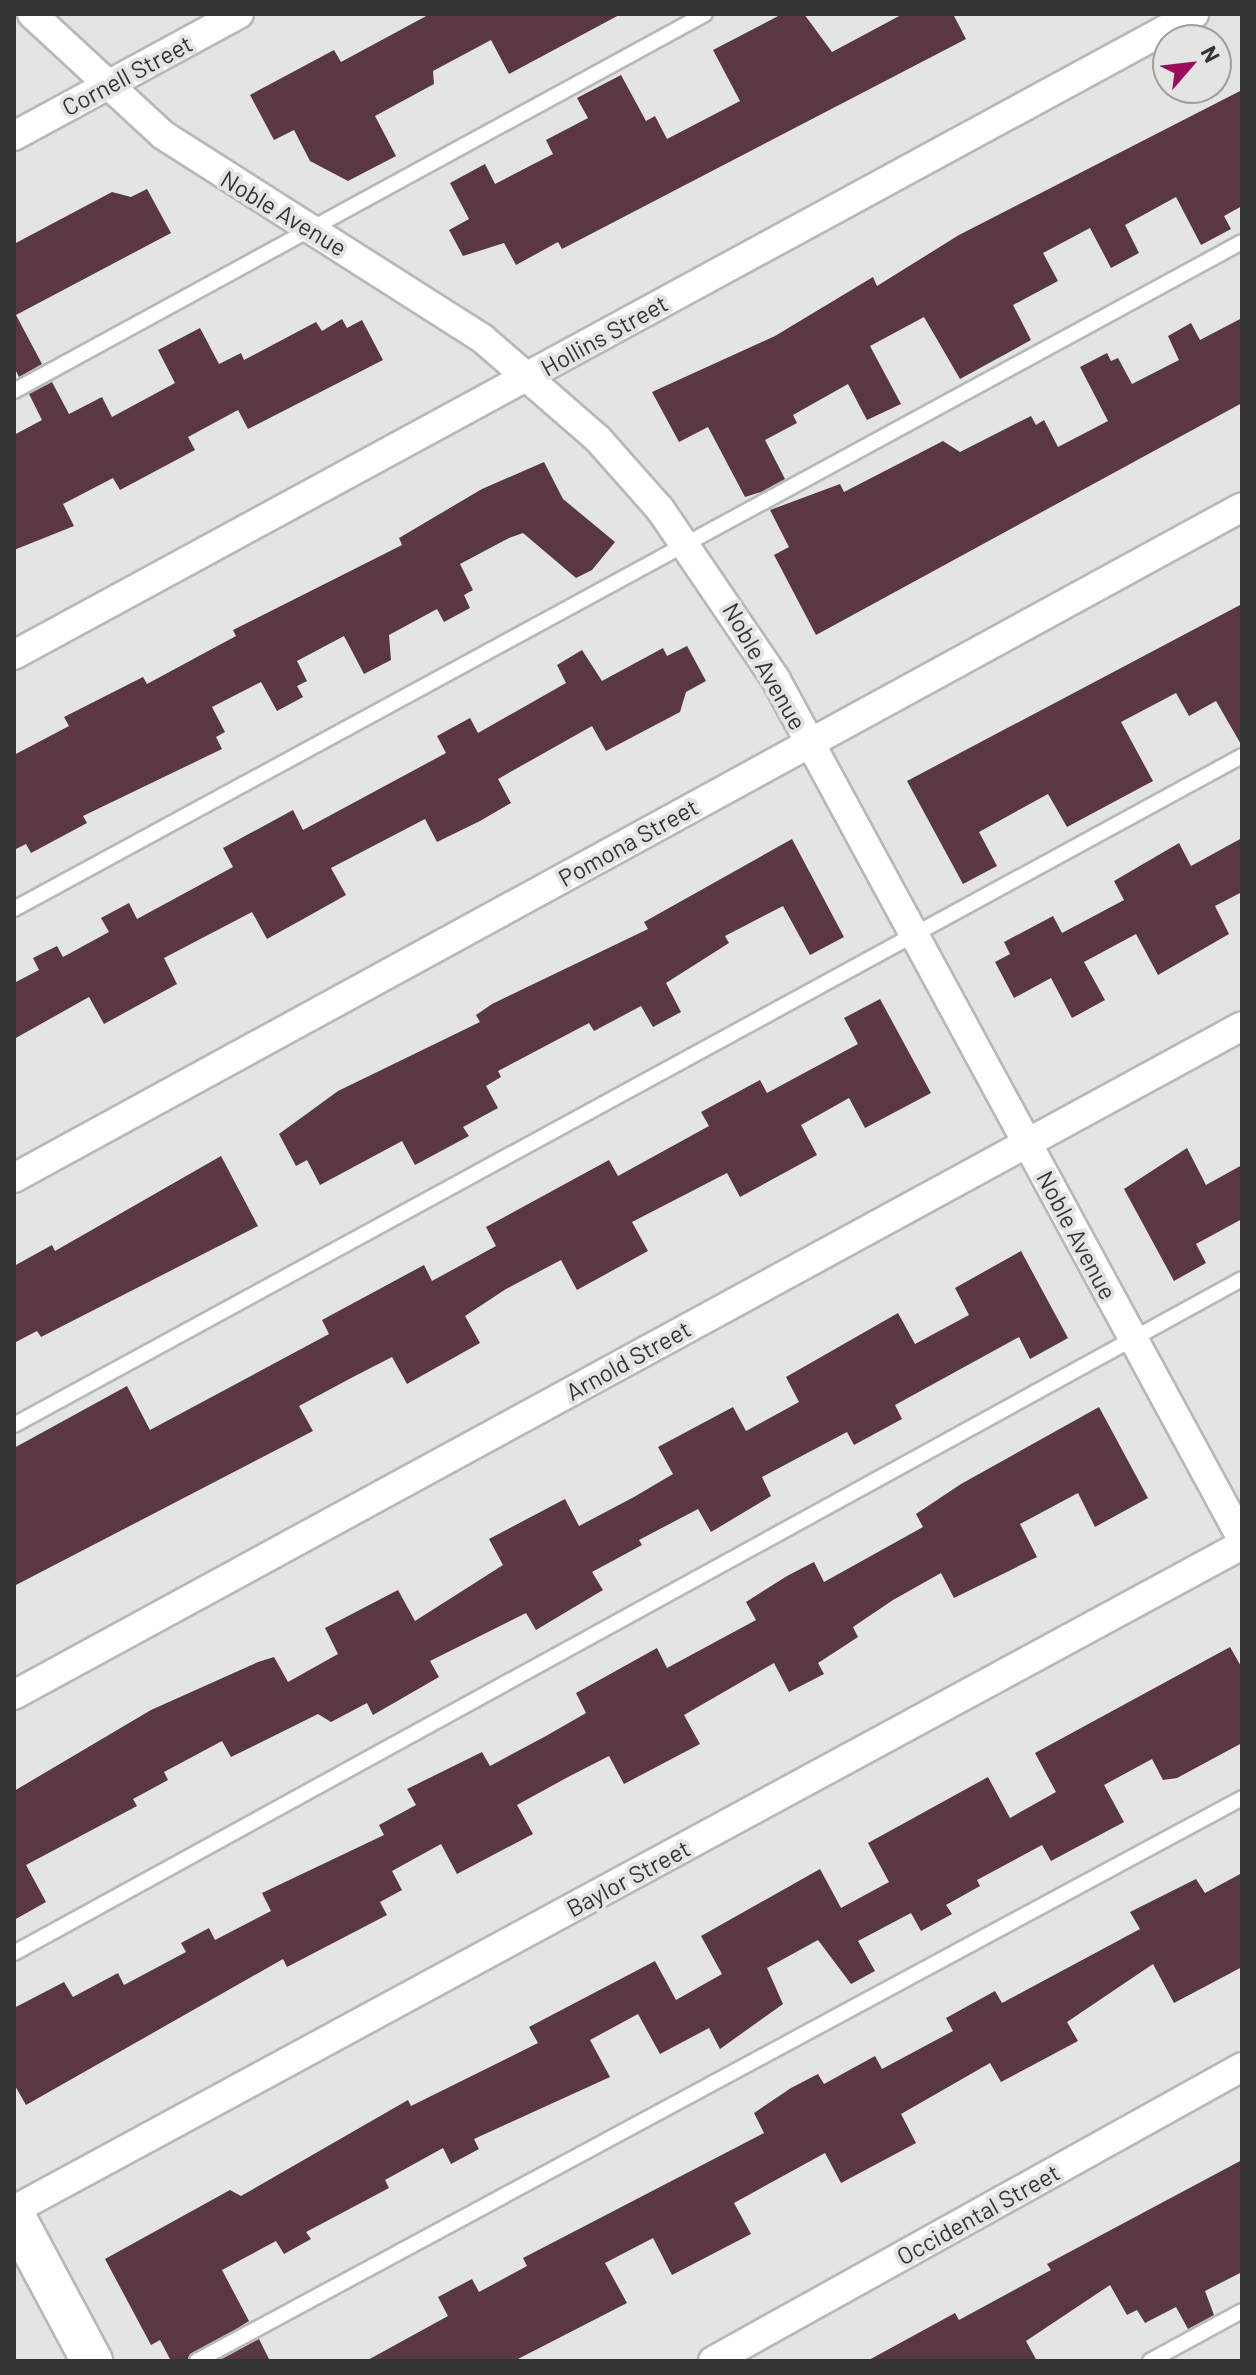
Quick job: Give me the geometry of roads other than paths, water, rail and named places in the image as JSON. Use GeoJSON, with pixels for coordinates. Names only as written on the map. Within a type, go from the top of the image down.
{"type":"FeatureCollection","features":[{"type":"Feature","properties":{"kind":"main road"},"geometry":{"type":"LineString","coordinates":[[14,2212],[92,2361]]}},
{"type":"Feature","properties":{"kind":"street","name":"Noble Avenue"},"geometry":{"type":"LineString","coordinates":[[32,14],[105,87],[214,171],[407,285],[529,375],[598,439],[685,542],[809,742],[1242,1539]]}},
{"type":"Feature","properties":{"kind":"street","name":"Cornell Street"},"geometry":{"type":"LineString","coordinates":[[14,136],[239,14]]}},
{"type":"Feature","properties":{"kind":"street","name":"Hollins Street"},"geometry":{"type":"LineString","coordinates":[[14,655],[1194,14]]}},
{"type":"Feature","properties":{"kind":"street","name":"Pomona Street"},"geometry":{"type":"LineString","coordinates":[[14,1178],[1242,507]]}},
{"type":"Feature","properties":{"kind":"street","name":"Arnold Street"},"geometry":{"type":"LineString","coordinates":[[14,1695],[1242,1026]]}},
{"type":"Feature","properties":{"kind":"street","name":"Baylor Street"},"geometry":{"type":"LineString","coordinates":[[14,2212],[1242,1545]]}},
{"type":"Feature","properties":{"kind":"street","name":"Occidental Street"},"geometry":{"type":"LineString","coordinates":[[713,2361],[1242,2067]]}},
{"type":"Feature","properties":{"kind":"lane"},"geometry":{"type":"LineString","coordinates":[[14,391],[705,14]]}},
{"type":"Feature","properties":{"kind":"lane"},"geometry":{"type":"LineString","coordinates":[[14,909],[1242,242]]}},
{"type":"Feature","properties":{"kind":"lane"},"geometry":{"type":"LineString","coordinates":[[14,1425],[1242,756]]}},
{"type":"Feature","properties":{"kind":"lane"},"geometry":{"type":"LineString","coordinates":[[14,1953],[1242,1279]]}},
{"type":"Feature","properties":{"kind":"lane"},"geometry":{"type":"LineString","coordinates":[[197,2361],[1242,1798]]}},
{"type":"Feature","properties":{"kind":"lane"},"geometry":{"type":"LineString","coordinates":[[1150,2361],[1242,2311]]}}]}
